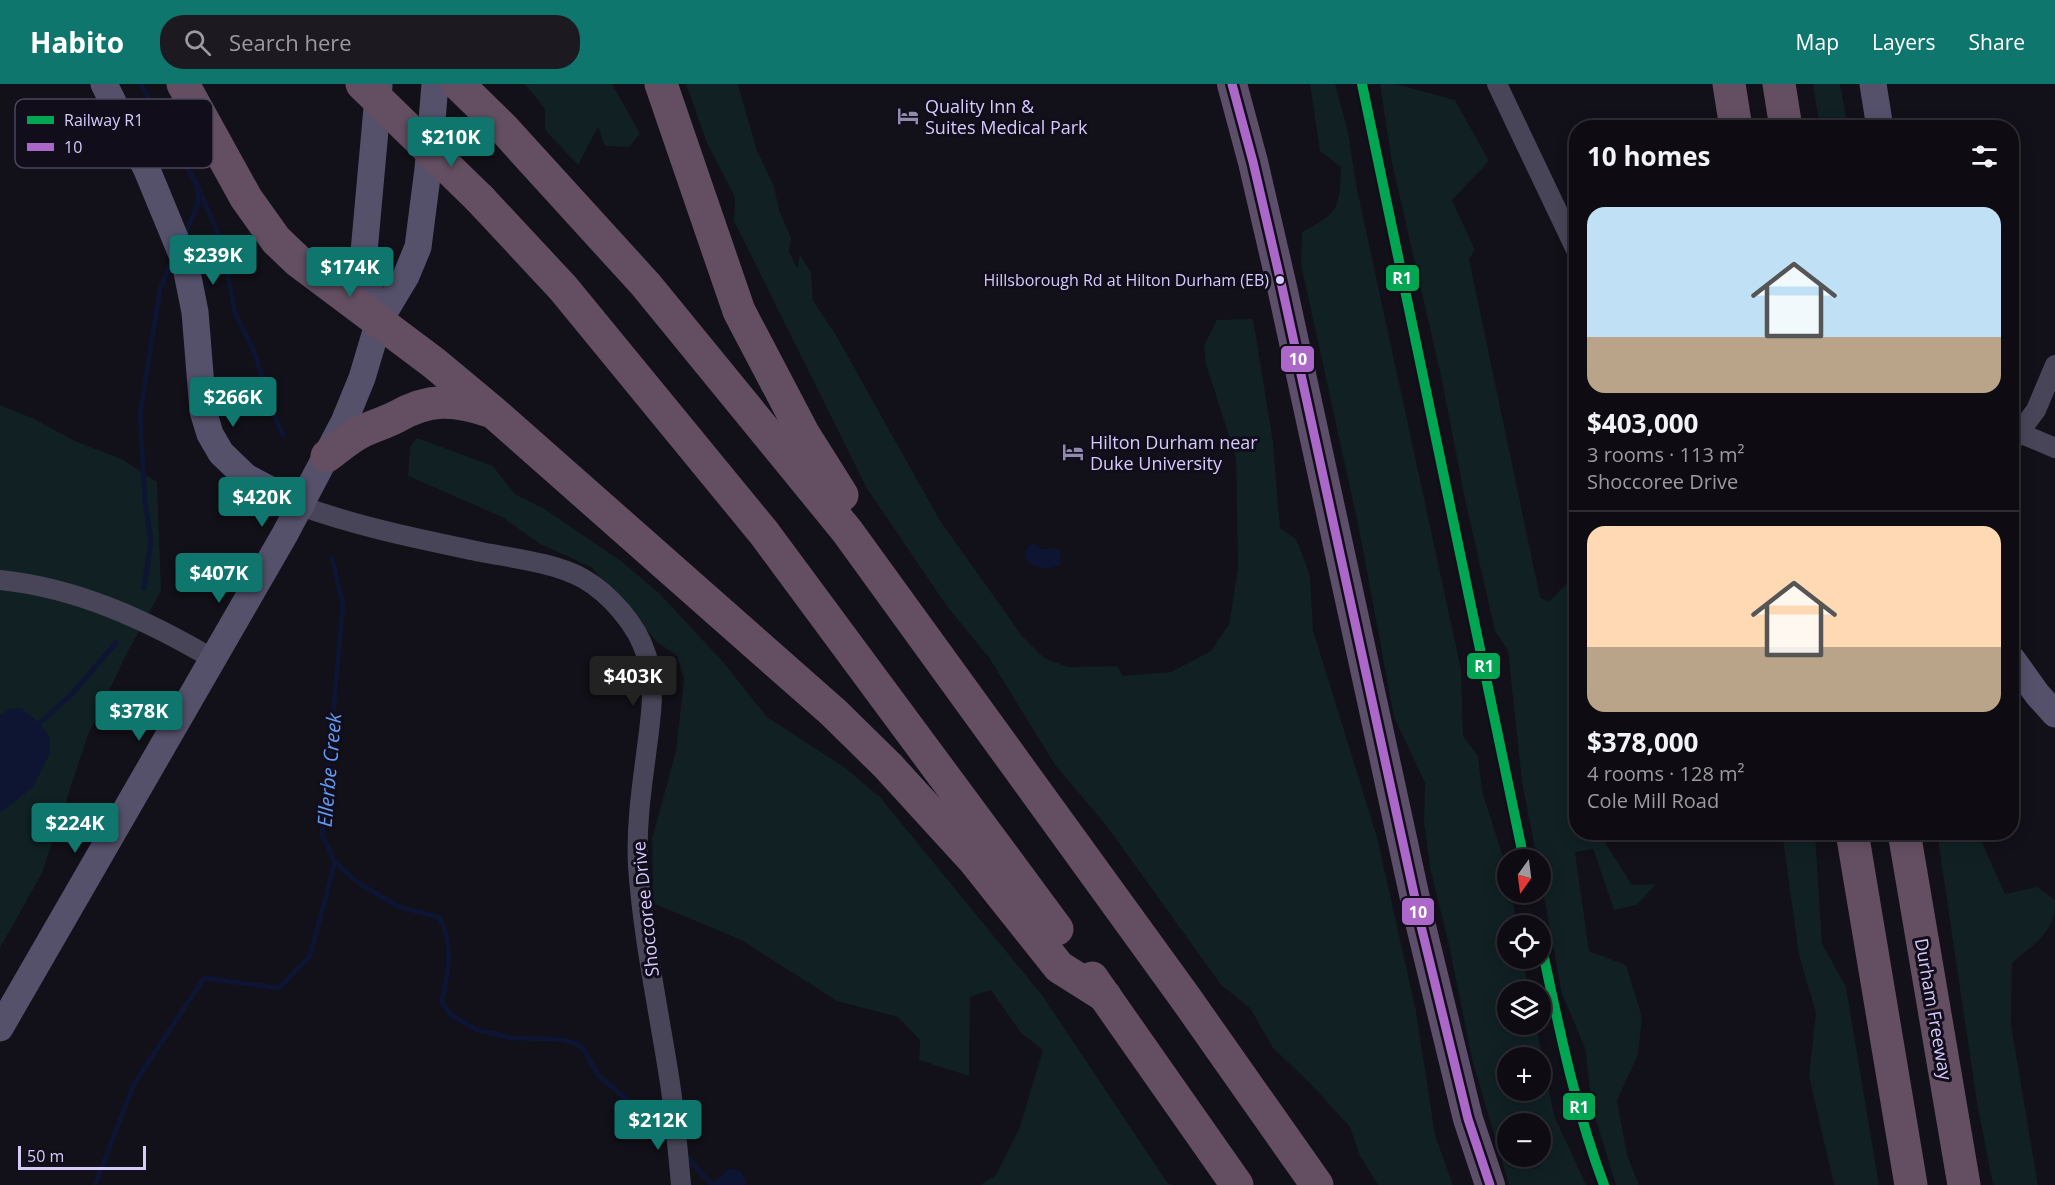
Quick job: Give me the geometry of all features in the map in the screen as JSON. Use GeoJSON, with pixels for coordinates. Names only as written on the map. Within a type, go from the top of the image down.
{"type":"FeatureCollection","features":[{"type":"Feature","properties":{"kind":"highway"},"geometry":{"type":"LineString","coordinates":[[183,84],[191,99]]}},
{"type":"Feature","properties":{"kind":"highway"},"geometry":{"type":"LineString","coordinates":[[362,84],[480,199],[563,288],[764,533],[1105,996],[1237,1185]]}},
{"type":"Feature","properties":{"kind":"highway"},"geometry":{"type":"LineString","coordinates":[[458,84],[504,129],[646,285],[847,531],[1177,986],[1317,1185]]}},
{"type":"Feature","properties":{"kind":"highway"},"geometry":{"type":"LineString","coordinates":[[661,84],[739,311],[803,433],[844,499],[892,596]]}},
{"type":"Feature","properties":{"kind":"highway"},"geometry":{"type":"LineString","coordinates":[[1729,84],[1735,120]]}},
{"type":"Feature","properties":{"kind":"highway"},"geometry":{"type":"LineString","coordinates":[[1779,84],[1785,120]]}},
{"type":"Feature","properties":{"kind":"highway"},"geometry":{"type":"LineString","coordinates":[[213,139],[242,192],[276,240],[298,261],[380,321],[494,412],[833,712],[888,766],[973,859],[1059,967],[1105,996]]}},
{"type":"Feature","properties":{"kind":"highway"},"geometry":{"type":"LineString","coordinates":[[327,456],[362,431],[395,417],[403,411],[425,404],[457,402],[494,412]]}},
{"type":"Feature","properties":{"kind":"highway"},"geometry":{"type":"LineString","coordinates":[[1853,840],[1911,1185]]}},
{"type":"Feature","properties":{"kind":"highway","name":"Durham Freeway"},"geometry":{"type":"LineString","coordinates":[[1905,840],[1964,1185]]}},
{"type":"Feature","properties":{"kind":"main road"},"geometry":{"type":"LineString","coordinates":[[1232,84],[1282,287],[1421,926],[1468,1119],[1490,1185]]}},
{"type":"Feature","properties":{"kind":"street"},"geometry":{"type":"LineString","coordinates":[[104,84],[112,99]]}},
{"type":"Feature","properties":{"kind":"street"},"geometry":{"type":"LineString","coordinates":[[379,84],[363,263],[380,321]]}},
{"type":"Feature","properties":{"kind":"street"},"geometry":{"type":"LineString","coordinates":[[0,1028],[301,506],[353,402],[380,321],[395,296],[418,247],[428,169],[435,84]]}},
{"type":"Feature","properties":{"kind":"street"},"geometry":{"type":"LineString","coordinates":[[1497,84],[1569,236]]}},
{"type":"Feature","properties":{"kind":"street"},"geometry":{"type":"LineString","coordinates":[[1873,84],[1879,120]]}},
{"type":"Feature","properties":{"kind":"street"},"geometry":{"type":"LineString","coordinates":[[146,168],[184,262],[195,312],[203,411],[210,434],[221,453],[246,477],[301,506]]}},
{"type":"Feature","properties":{"kind":"street"},"geometry":{"type":"LineString","coordinates":[[2019,434],[2037,410],[2055,365]]}},
{"type":"Feature","properties":{"kind":"street"},"geometry":{"type":"LineString","coordinates":[[2019,439],[2055,448]]}},
{"type":"Feature","properties":{"kind":"street","name":"Shoccoree Drive"},"geometry":{"type":"LineString","coordinates":[[301,506],[348,522],[572,574],[585,580],[599,591],[632,627],[646,653],[652,685],[640,807],[638,868],[650,963],[670,1084],[680,1179]]}},
{"type":"Feature","properties":{"kind":"street"},"geometry":{"type":"LineString","coordinates":[[0,580],[41,585],[101,604],[180,640],[213,659]]}},
{"type":"Feature","properties":{"kind":"street"},"geometry":{"type":"LineString","coordinates":[[2019,669],[2055,714]]}},
{"type":"Feature","properties":{"kind":"shaded area"},"geometry":{"type":"Polygon","coordinates":[[[525,84],[612,84],[640,133],[629,147],[605,146],[598,127],[578,165],[545,130],[545,109],[525,84]]]}},
{"type":"Feature","properties":{"kind":"shaded area"},"geometry":{"type":"Polygon","coordinates":[[[686,84],[738,84],[756,148],[774,186],[779,210],[791,238],[789,252],[797,268],[800,255],[811,272],[813,301],[836,335],[939,519],[1022,636],[1044,658],[1068,667],[1117,666],[1123,676],[1171,672],[1211,651],[1229,624],[1238,568],[1236,458],[1206,364],[1204,346],[1217,320],[1253,319],[1273,442],[1280,528],[1296,539],[1310,575],[1313,630],[1377,837],[1416,1011],[1435,1135],[1453,1185],[1378,1185],[1360,1156],[1350,1127],[1310,1083],[1273,1048],[1250,1008],[1221,985],[1106,825],[1055,765],[990,659],[946,605],[866,487],[734,221],[735,197],[707,143],[686,84]]]}},
{"type":"Feature","properties":{"kind":"shaded area"},"geometry":{"type":"Polygon","coordinates":[[[1310,84],[1335,84],[1348,132],[1357,189],[1461,669],[1463,736],[1478,756],[1482,791],[1501,849],[1497,849],[1497,903],[1513,903],[1515,915],[1497,915],[1497,969],[1525,969],[1527,981],[1497,981],[1497,1035],[1538,1035],[1540,1047],[1497,1047],[1497,1101],[1551,1100],[1554,1115],[1586,1185],[1509,1185],[1504,1167],[1551,1167],[1551,1113],[1497,1113],[1497,1144],[1472,1059],[1449,945],[1430,868],[1424,822],[1425,783],[1394,717],[1360,534],[1301,264],[1302,232],[1324,219],[1335,207],[1340,191],[1341,167],[1320,151],[1310,84]]]}},
{"type":"Feature","properties":{"kind":"shaded area"},"geometry":{"type":"Polygon","coordinates":[[[1380,84],[1396,84],[1455,100],[1489,161],[1452,200],[1475,250],[1469,259],[1540,597],[1548,602],[1569,582],[1569,840],[1603,840],[1632,885],[1656,884],[1637,905],[1614,910],[1593,849],[1575,852],[1589,951],[1626,965],[1642,1017],[1638,1055],[1617,1100],[1627,1155],[1639,1185],[1616,1185],[1592,1107],[1585,1048],[1562,994],[1551,934],[1551,915],[1547,915],[1545,903],[1551,903],[1551,849],[1535,849],[1522,782],[1508,651],[1495,631],[1466,504],[1441,376],[1392,163],[1380,84]]]}},
{"type":"Feature","properties":{"kind":"shaded area"},"geometry":{"type":"Polygon","coordinates":[[[1813,84],[1840,84],[1847,120],[1819,120],[1813,84]]]}},
{"type":"Feature","properties":{"kind":"shaded area"},"geometry":{"type":"Polygon","coordinates":[[[0,405],[32,418],[77,442],[122,459],[157,482],[161,591],[127,653],[88,735],[42,873],[0,948],[0,405]]]}},
{"type":"Feature","properties":{"kind":"shaded area"},"geometry":{"type":"Polygon","coordinates":[[[417,438],[493,466],[515,494],[543,508],[621,561],[660,594],[724,663],[767,717],[844,767],[880,797],[1042,995],[1167,1182],[1172,1185],[980,1185],[996,1175],[1019,1129],[1043,1050],[1021,1033],[991,990],[970,997],[969,1076],[919,1060],[920,1040],[898,1017],[837,1001],[743,941],[653,903],[652,839],[676,751],[684,679],[677,656],[657,642],[591,567],[540,544],[502,517],[408,476],[410,447],[417,438]]]}},
{"type":"Feature","properties":{"kind":"shaded area"},"geometry":{"type":"Polygon","coordinates":[[[1783,840],[1815,840],[1822,944],[1846,987],[1879,1185],[1834,1185],[1809,1076],[1816,1013],[1799,955],[1783,840]]]}},
{"type":"Feature","properties":{"kind":"shaded area"},"geometry":{"type":"Polygon","coordinates":[[[1938,840],[1981,840],[2005,894],[2037,887],[2055,900],[2052,922],[2047,930],[2036,943],[2012,963],[2011,1024],[2038,1185],[1993,1185],[1977,1103],[1938,840]]]}},
{"type":"Feature","properties":{"kind":"water"},"geometry":{"type":"Polygon","coordinates":[[[1032,544],[1041,549],[1055,548],[1060,551],[1061,564],[1046,568],[1032,564],[1025,555],[1032,544]]]}},
{"type":"Feature","properties":{"kind":"water"},"geometry":{"type":"Polygon","coordinates":[[[21,708],[40,724],[50,737],[50,753],[33,787],[0,813],[0,715],[10,709],[21,708]]]}},
{"type":"Feature","properties":{"kind":"water"},"geometry":{"type":"Polygon","coordinates":[[[729,1168],[741,1171],[747,1185],[710,1185],[711,1182],[722,1176],[729,1168]]]}},
{"type":"Feature","properties":{"kind":"waterway","name":"Ellerbe Creek"},"geometry":{"type":"LineString","coordinates":[[141,84],[149,99]]}},
{"type":"Feature","properties":{"kind":"waterway","name":"Ellerbe Creek"},"geometry":{"type":"LineString","coordinates":[[187,168],[222,243],[235,313],[254,351],[272,410],[283,435]]}},
{"type":"Feature","properties":{"kind":"waterway"},"geometry":{"type":"LineString","coordinates":[[185,234],[198,204],[198,187]]}},
{"type":"Feature","properties":{"kind":"waterway"},"geometry":{"type":"LineString","coordinates":[[144,588],[151,541],[145,501],[140,415],[160,289],[173,259]]}},
{"type":"Feature","properties":{"kind":"waterway","name":"Ellerbe Creek"},"geometry":{"type":"LineString","coordinates":[[332,558],[343,605],[322,835],[335,862],[357,882],[399,907],[439,917],[449,949],[442,1002],[451,1015],[477,1030],[512,1038],[558,1039],[577,1044],[584,1050],[598,1075],[640,1110],[670,1140]]}},
{"type":"Feature","properties":{"kind":"waterway"},"geometry":{"type":"LineString","coordinates":[[34,728],[70,696],[116,643]]}},
{"type":"Feature","properties":{"kind":"waterway"},"geometry":{"type":"LineString","coordinates":[[95,1185],[134,1084],[204,978],[279,988],[310,956],[335,862]]}},
{"type":"Feature","properties":{"kind":"waterway","name":"Ellerbe Creek"},"geometry":{"type":"LineString","coordinates":[[685,1155],[712,1185]]}},
{"type":"Feature","properties":{"kind":"rail line","name":"R1"},"geometry":{"type":"LineString","coordinates":[[1362,84],[1522,849]]}},
{"type":"Feature","properties":{"kind":"rail line","name":"R1"},"geometry":{"type":"LineString","coordinates":[[1546,969],[1575,1094],[1604,1185]]}},
{"type":"Feature","properties":{"kind":"transit line","name":"10"},"geometry":{"type":"LineString","coordinates":[[1232,84],[1282,287],[1421,926],[1468,1119],[1490,1185]]}},
{"type":"Feature","properties":{"kind":"place","name":"Quality Inn & Suites Medical Park"},"geometry":{"type":"Point","coordinates":[908,116]}},
{"type":"Feature","properties":{"kind":"place","name":"Hillsborough Rd at Hilton Durham (EB)"},"geometry":{"type":"Point","coordinates":[1280,280]}},
{"type":"Feature","properties":{"kind":"place","name":"Hilton Durham near Duke University"},"geometry":{"type":"Point","coordinates":[1073,452]}}]}
